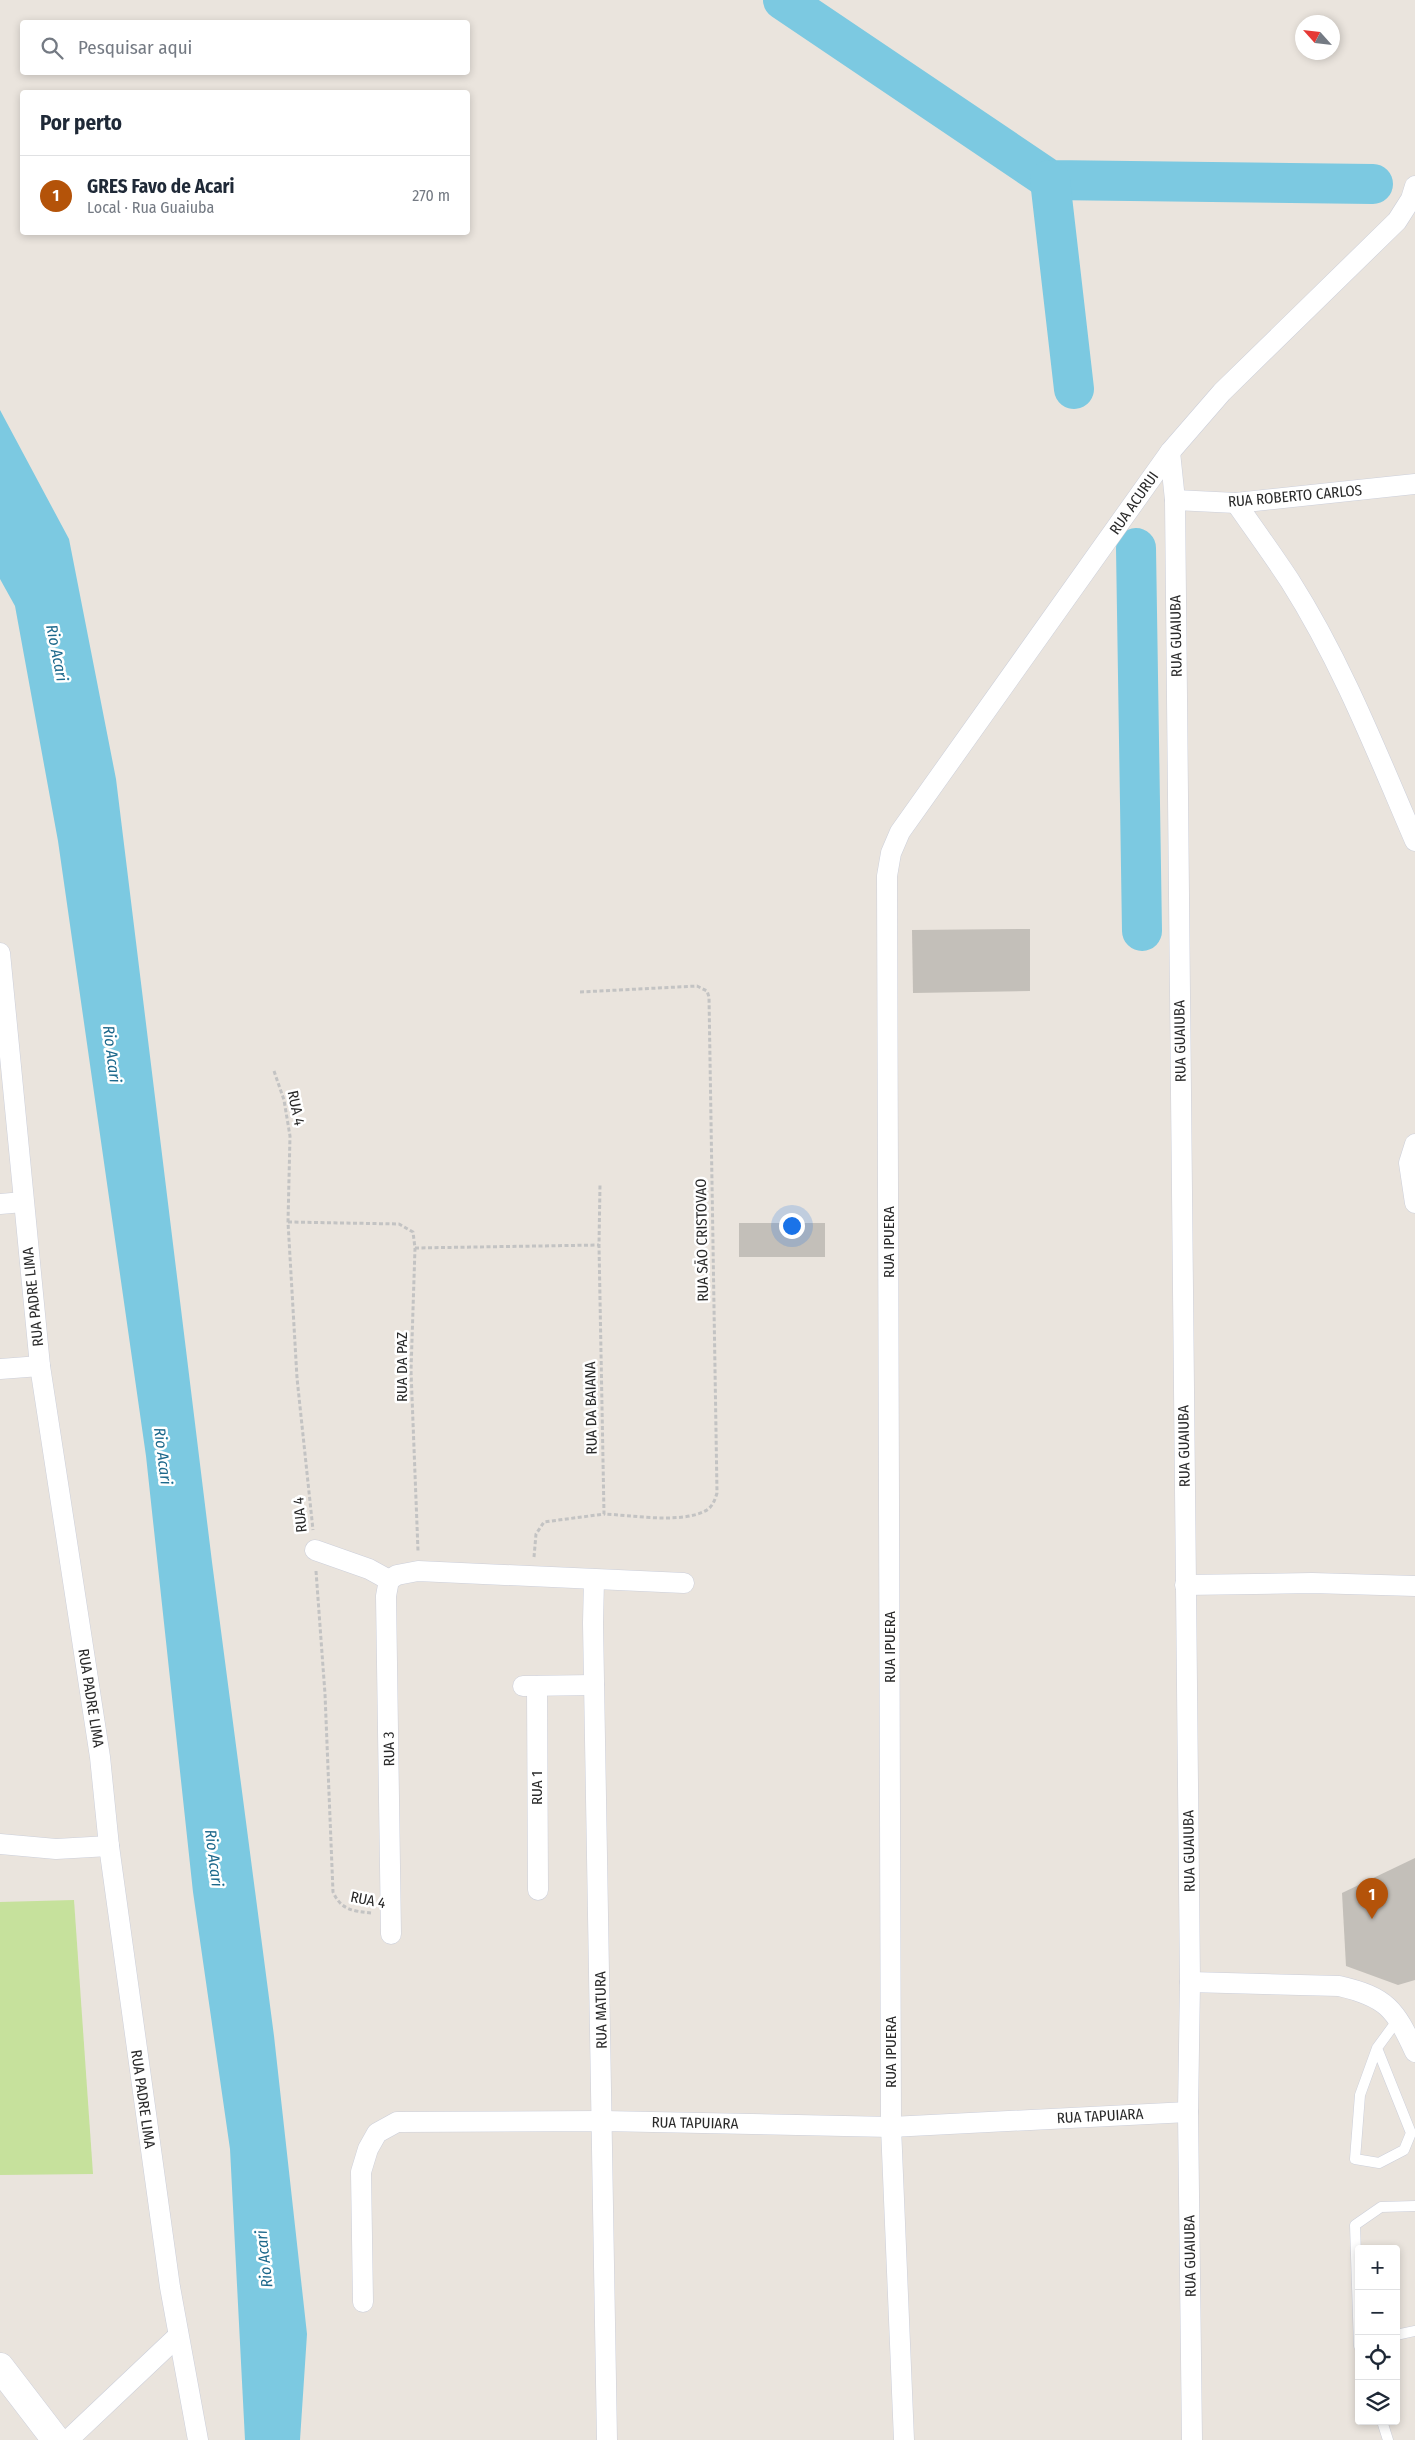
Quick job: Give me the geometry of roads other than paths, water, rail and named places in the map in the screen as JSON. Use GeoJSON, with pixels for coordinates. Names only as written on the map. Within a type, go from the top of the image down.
{"type":"FeatureCollection","features":[{"type":"Feature","properties":{"kind":"street","name":"RUA ACURUI"},"geometry":{"type":"LineString","coordinates":[[891,853],[900,832],[1170,452],[1222,392],[1397,221],[1411,199],[1415,186]]}},
{"type":"Feature","properties":{"kind":"street","name":"RUA GUAIUBA"},"geometry":{"type":"LineString","coordinates":[[1170,452],[1175,500],[1190,1982],[1188,2112],[1192,2440]]}},
{"type":"Feature","properties":{"kind":"street","name":"RUA ROBERTO CARLOS"},"geometry":{"type":"LineString","coordinates":[[1175,500],[1236,503],[1415,484]]}},
{"type":"Feature","properties":{"kind":"street"},"geometry":{"type":"LineString","coordinates":[[1236,503],[1290,582],[1339,671],[1361,713],[1415,841]]}},
{"type":"Feature","properties":{"kind":"street","name":"RUA IPUERA"},"geometry":{"type":"LineString","coordinates":[[891,853],[888,886],[891,2127],[904,2440]]}},
{"type":"Feature","properties":{"kind":"street","name":"RUA PADRE LIMA"},"geometry":{"type":"LineString","coordinates":[[0,953],[2,995],[22,1202],[40,1366],[98,1747],[109,1846],[178,2336],[198,2440]]}},
{"type":"Feature","properties":{"kind":"street"},"geometry":{"type":"LineString","coordinates":[[1415,1144],[1409,1163],[1415,1203]]}},
{"type":"Feature","properties":{"kind":"street"},"geometry":{"type":"LineString","coordinates":[[0,1204],[22,1202]]}},
{"type":"Feature","properties":{"kind":"street"},"geometry":{"type":"LineString","coordinates":[[0,1369],[40,1366]]}},
{"type":"Feature","properties":{"kind":"street"},"geometry":{"type":"LineString","coordinates":[[315,1550],[369,1569],[403,1575],[535,1576],[684,1583]]}},
{"type":"Feature","properties":{"kind":"street","name":"RUA 3"},"geometry":{"type":"LineString","coordinates":[[391,1925],[386,1596],[403,1575]]}},
{"type":"Feature","properties":{"kind":"street","name":"RUA MATURA"},"geometry":{"type":"LineString","coordinates":[[594,1580],[594,1685],[607,2440]]}},
{"type":"Feature","properties":{"kind":"street"},"geometry":{"type":"LineString","coordinates":[[1185,1585],[1312,1583],[1415,1586]]}},
{"type":"Feature","properties":{"kind":"street","name":"RUA 1"},"geometry":{"type":"LineString","coordinates":[[538,1890],[530,1686],[594,1685]]}},
{"type":"Feature","properties":{"kind":"street"},"geometry":{"type":"LineString","coordinates":[[0,1844],[56,1849],[109,1846]]}},
{"type":"Feature","properties":{"kind":"street"},"geometry":{"type":"LineString","coordinates":[[1190,1982],[1339,1986],[1363,1991],[1383,2001],[1399,2018],[1415,2052]]}},
{"type":"Feature","properties":{"kind":"street","name":"RUA TAPUIARA"},"geometry":{"type":"LineString","coordinates":[[363,2302],[360,2172],[368,2149],[377,2133],[397,2122],[603,2121],[891,2127],[1188,2112]]}},
{"type":"Feature","properties":{"kind":"street"},"geometry":{"type":"LineString","coordinates":[[68,2440],[178,2336]]}},
{"type":"Feature","properties":{"kind":"street"},"geometry":{"type":"LineString","coordinates":[[0,2368],[56,2440]]}},
{"type":"Feature","properties":{"kind":"lane"},"geometry":{"type":"LineString","coordinates":[[1378,2048],[1411,2133],[1404,2150],[1379,2162],[1355,2159],[1360,2095],[1378,2048],[1399,2018]]}},
{"type":"Feature","properties":{"kind":"lane"},"geometry":{"type":"LineString","coordinates":[[1358,2335],[1355,2225],[1381,2207],[1415,2206]]}},
{"type":"Feature","properties":{"kind":"lane"},"geometry":{"type":"LineString","coordinates":[[1400,2334],[1415,2331]]}},
{"type":"Feature","properties":{"kind":"lane"},"geometry":{"type":"LineString","coordinates":[[1383,2425],[1388,2440]]}},
{"type":"Feature","properties":{"kind":"water","name":"Rio Acari"},"geometry":{"type":"Polygon","coordinates":[[[0,410],[69,539],[116,779],[212,1562],[274,2036],[307,2334],[300,2440],[245,2440],[230,2149],[193,1892],[146,1456],[58,841],[15,606],[0,579],[0,410]]]}},
{"type":"Feature","properties":{"kind":"waterway"},"geometry":{"type":"LineString","coordinates":[[783,0],[1050,180],[1373,184]]}},
{"type":"Feature","properties":{"kind":"waterway"},"geometry":{"type":"LineString","coordinates":[[1050,180],[1074,389]]}},
{"type":"Feature","properties":{"kind":"waterway"},"geometry":{"type":"LineString","coordinates":[[1136,548],[1142,931]]}},
{"type":"Feature","properties":{"kind":"place","name":"GRES Favo de Acari"},"geometry":{"type":"Point","coordinates":[1372,1919]}}]}
